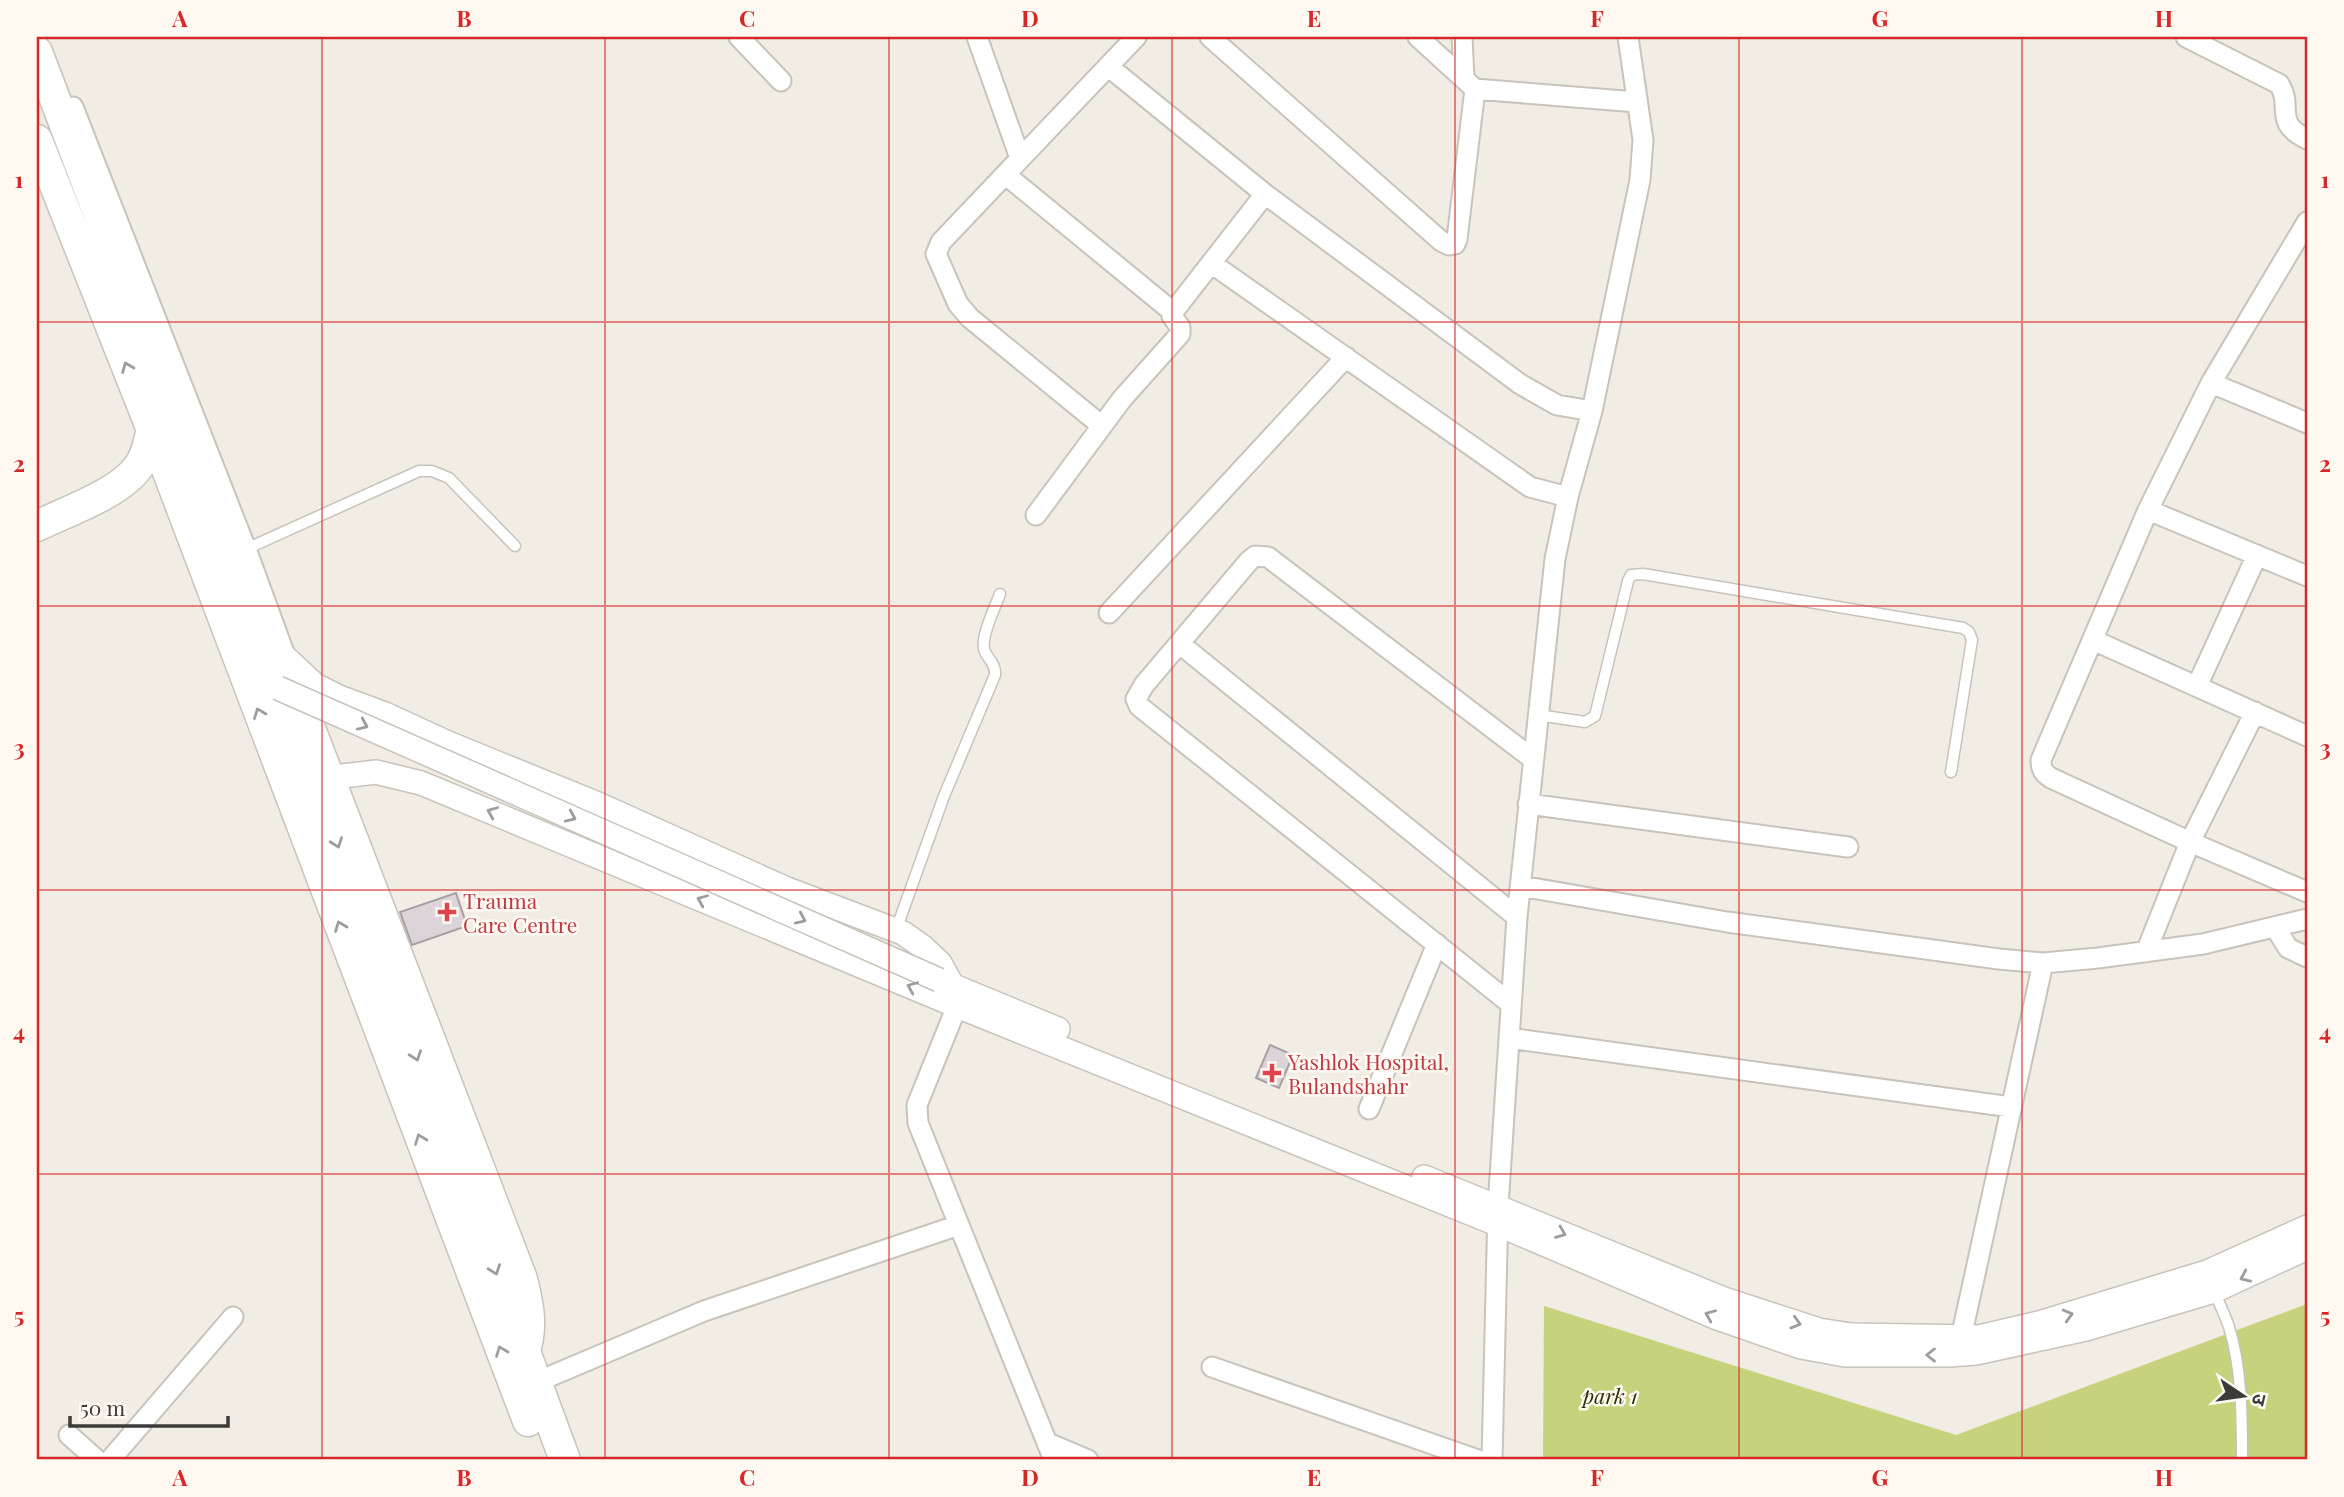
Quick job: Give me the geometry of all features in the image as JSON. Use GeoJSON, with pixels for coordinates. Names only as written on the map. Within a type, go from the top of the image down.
{"type":"FeatureCollection","features":[{"type":"Feature","properties":{"kind":"main road"},"geometry":{"type":"LineString","coordinates":[[37,52],[303,749],[526,1376],[544,1460]]}},
{"type":"Feature","properties":{"kind":"main road"},"geometry":{"type":"LineString","coordinates":[[37,140],[45,186],[152,430],[526,1376],[565,1460]]}},
{"type":"Feature","properties":{"kind":"main road"},"geometry":{"type":"LineString","coordinates":[[37,526],[106,493],[132,474],[142,461],[152,430]]}},
{"type":"Feature","properties":{"kind":"street"},"geometry":{"type":"LineString","coordinates":[[44,37],[94,156],[525,1278],[533,1309],[532,1342],[526,1376]]}},
{"type":"Feature","properties":{"kind":"street"},"geometry":{"type":"LineString","coordinates":[[739,37],[781,81]]}},
{"type":"Feature","properties":{"kind":"street"},"geometry":{"type":"LineString","coordinates":[[977,37],[1020,158]]}},
{"type":"Feature","properties":{"kind":"street"},"geometry":{"type":"LineString","coordinates":[[1102,426],[970,318],[958,304],[937,261],[937,248],[1136,37]]}},
{"type":"Feature","properties":{"kind":"street"},"geometry":{"type":"LineString","coordinates":[[1210,37],[1441,241],[1449,245],[1455,244],[1457,239],[1470,84],[1461,37]]}},
{"type":"Feature","properties":{"kind":"street"},"geometry":{"type":"LineString","coordinates":[[1418,37],[1470,84],[1637,102]]}},
{"type":"Feature","properties":{"kind":"street"},"geometry":{"type":"LineString","coordinates":[[1492,1460],[1498,1216],[1517,916],[1532,759],[1555,559],[1568,497],[1592,411],[1640,180],[1643,140],[1628,37]]}},
{"type":"Feature","properties":{"kind":"street"},"geometry":{"type":"LineString","coordinates":[[2186,37],[2279,84],[2284,92],[2283,115],[2289,125],[2307,139]]}},
{"type":"Feature","properties":{"kind":"street"},"geometry":{"type":"LineString","coordinates":[[1109,67],[1265,194],[1538,396],[1557,405],[1592,411]]}},
{"type":"Feature","properties":{"kind":"street"},"geometry":{"type":"LineString","coordinates":[[1006,175],[1173,312]]}},
{"type":"Feature","properties":{"kind":"street"},"geometry":{"type":"LineString","coordinates":[[1036,515],[1122,399],[1180,334],[1180,327],[1171,316],[1173,312],[1265,194]]}},
{"type":"Feature","properties":{"kind":"street"},"geometry":{"type":"LineString","coordinates":[[2307,222],[2211,383],[2148,510],[2041,760],[2044,774],[2190,842],[2307,892]]}},
{"type":"Feature","properties":{"kind":"street"},"geometry":{"type":"LineString","coordinates":[[1211,262],[1536,490],[1568,497]]}},
{"type":"Feature","properties":{"kind":"street"},"geometry":{"type":"LineString","coordinates":[[1109,613],[1346,358]]}},
{"type":"Feature","properties":{"kind":"street"},"geometry":{"type":"LineString","coordinates":[[2211,383],[2307,423]]}},
{"type":"Feature","properties":{"kind":"street"},"geometry":{"type":"LineString","coordinates":[[2148,510],[2307,576]]}},
{"type":"Feature","properties":{"kind":"street"},"geometry":{"type":"LineString","coordinates":[[2197,686],[2257,555]]}},
{"type":"Feature","properties":{"kind":"street"},"geometry":{"type":"LineString","coordinates":[[1511,1003],[1139,706],[1136,699],[1137,694],[1249,561],[1255,556],[1268,557],[1532,759]]}},
{"type":"Feature","properties":{"kind":"street"},"geometry":{"type":"LineString","coordinates":[[2093,640],[2307,736]]}},
{"type":"Feature","properties":{"kind":"street"},"geometry":{"type":"LineString","coordinates":[[1180,644],[1517,916]]}},
{"type":"Feature","properties":{"kind":"street"},"geometry":{"type":"LineString","coordinates":[[286,658],[315,685],[339,697],[598,804],[787,889],[896,930],[923,947],[940,964],[949,990],[917,1105],[918,1123],[1051,1452],[1088,1460]]}},
{"type":"Feature","properties":{"kind":"street"},"geometry":{"type":"LineString","coordinates":[[278,688],[949,990]]}},
{"type":"Feature","properties":{"kind":"street"},"geometry":{"type":"LineString","coordinates":[[2146,952],[2190,842],[2255,712]]}},
{"type":"Feature","properties":{"kind":"street"},"geometry":{"type":"LineString","coordinates":[[334,777],[376,772],[421,783],[949,990],[1498,1216],[1724,1299],[1819,1330],[1851,1335],[1961,1338],[1979,1336],[2039,1323],[2195,1276],[2307,1227]]}},
{"type":"Feature","properties":{"kind":"street"},"geometry":{"type":"LineString","coordinates":[[1528,804],[1848,847]]}},
{"type":"Feature","properties":{"kind":"street"},"geometry":{"type":"LineString","coordinates":[[1521,887],[1727,922],[2043,963],[2203,944],[2307,919]]}},
{"type":"Feature","properties":{"kind":"street"},"geometry":{"type":"LineString","coordinates":[[2275,927],[2288,948],[2307,957]]}},
{"type":"Feature","properties":{"kind":"street"},"geometry":{"type":"LineString","coordinates":[[1369,1109],[1437,944]]}},
{"type":"Feature","properties":{"kind":"street"},"geometry":{"type":"LineString","coordinates":[[1961,1338],[2043,963]]}},
{"type":"Feature","properties":{"kind":"street"},"geometry":{"type":"LineString","coordinates":[[1509,1038],[2011,1107]]}},
{"type":"Feature","properties":{"kind":"street"},"geometry":{"type":"LineString","coordinates":[[1498,1216],[1717,1318],[1791,1344],[1845,1355],[1976,1353],[2086,1329],[2214,1291],[2307,1248]]}},
{"type":"Feature","properties":{"kind":"street"},"geometry":{"type":"LineString","coordinates":[[526,1376],[704,1311],[960,1225]]}},
{"type":"Feature","properties":{"kind":"street"},"geometry":{"type":"LineString","coordinates":[[110,1460],[233,1317]]}},
{"type":"Feature","properties":{"kind":"street"},"geometry":{"type":"LineString","coordinates":[[1212,1367],[1478,1460]]}},
{"type":"Feature","properties":{"kind":"street"},"geometry":{"type":"LineString","coordinates":[[69,1435],[97,1460]]}},
{"type":"Feature","properties":{"kind":"lane"},"geometry":{"type":"LineString","coordinates":[[246,549],[419,471],[432,471],[449,478],[515,546]]}},
{"type":"Feature","properties":{"kind":"lane"},"geometry":{"type":"LineString","coordinates":[[1537,715],[1585,722],[1595,716],[1628,581],[1632,575],[1643,574],[1963,628],[1969,632],[1972,640],[1951,772]]}},
{"type":"Feature","properties":{"kind":"lane"},"geometry":{"type":"LineString","coordinates":[[896,930],[944,796],[995,675],[995,665],[985,652],[984,640],[1000,594]]}},
{"type":"Feature","properties":{"kind":"lane"},"geometry":{"type":"LineString","coordinates":[[2214,1291],[2229,1328],[2238,1370],[2242,1460]]}},
{"type":"Feature","properties":{"kind":"green space","name":"park 1"},"geometry":{"type":"Polygon","coordinates":[[[2307,1304],[2307,1460],[1543,1460],[1544,1306],[1956,1435],[2307,1304]]]}},
{"type":"Feature","properties":{"kind":"building"},"geometry":{"type":"Polygon","coordinates":[[[456,893],[467,926],[412,945],[400,912],[456,893]]]}},
{"type":"Feature","properties":{"kind":"building"},"geometry":{"type":"Polygon","coordinates":[[[1270,1045],[1293,1055],[1279,1088],[1256,1078],[1270,1045]]]}},
{"type":"Feature","properties":{"kind":"place","name":"Trauma Care Centre"},"geometry":{"type":"Point","coordinates":[447,912]}},
{"type":"Feature","properties":{"kind":"place","name":"Yashlok Hospital, Bulandshahr"},"geometry":{"type":"Point","coordinates":[1272,1073]}}]}
